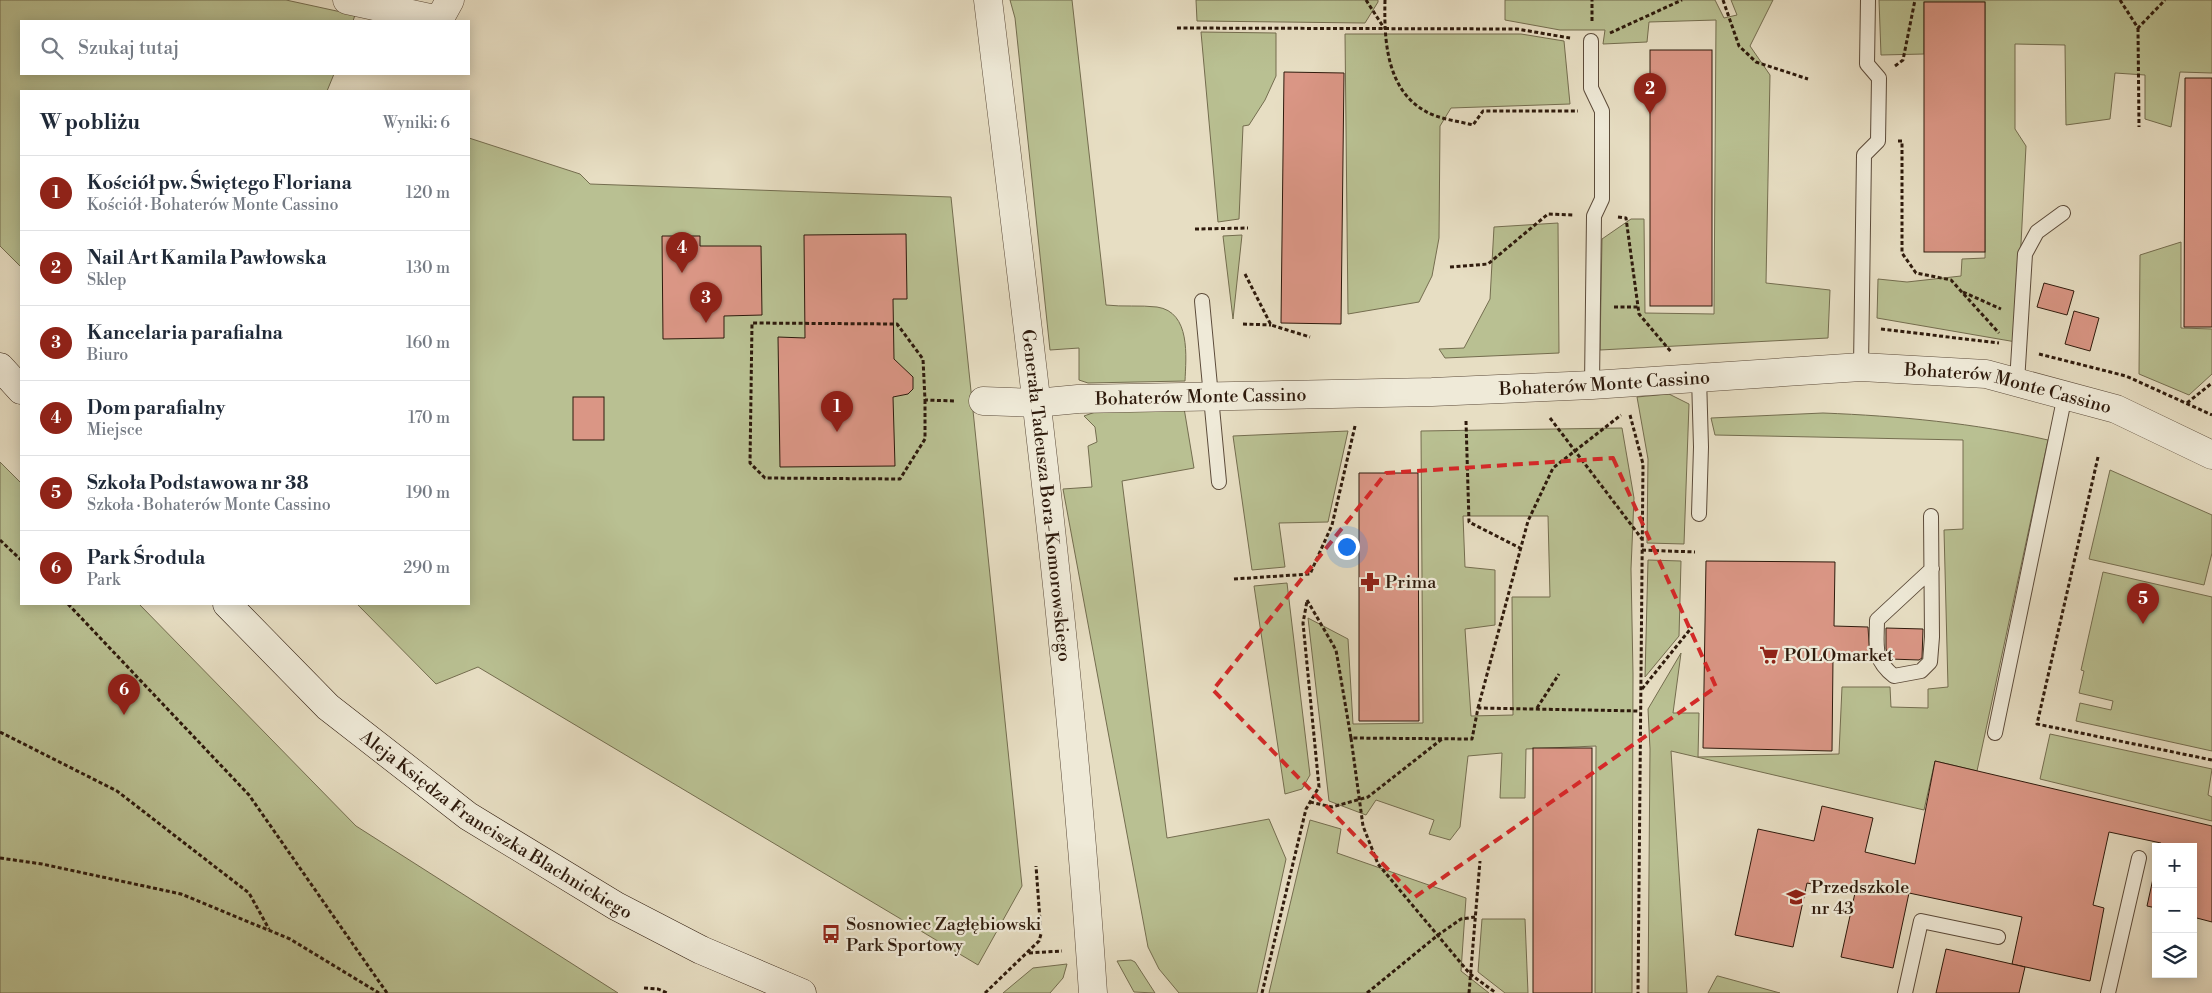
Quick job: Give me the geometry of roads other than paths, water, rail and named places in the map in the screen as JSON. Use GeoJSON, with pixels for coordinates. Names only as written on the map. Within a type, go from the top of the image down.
{"type":"FeatureCollection","features":[{"type":"Feature","properties":{"kind":"street"},"geometry":{"type":"LineString","coordinates":[[347,0],[440,20],[450,0]]}},
{"type":"Feature","properties":{"kind":"street","name":"Generała Tadeusza Bora-Komorowskiego"},"geometry":{"type":"LineString","coordinates":[[988,0],[1036,403],[1081,828],[1093,993]]}},
{"type":"Feature","properties":{"kind":"street"},"geometry":{"type":"LineString","coordinates":[[0,367],[20,389]]}},
{"type":"Feature","properties":{"kind":"street","name":"Bohaterów Monte Cassino"},"geometry":{"type":"LineString","coordinates":[[983,402],[1036,403],[1078,399],[1432,392],[1592,385],[1861,368],[1986,374],[2116,409],[2212,455]]}},
{"type":"Feature","properties":{"kind":"street","name":"Aleja Księdza Franciszka Blachnickiego"},"geometry":{"type":"LineString","coordinates":[[228,605],[328,707],[468,816],[624,910],[701,950],[802,993]]}},
{"type":"Feature","properties":{"kind":"lane"},"geometry":{"type":"LineString","coordinates":[[1861,368],[1864,155],[1878,141],[1878,78],[1868,64],[1868,0]]}},
{"type":"Feature","properties":{"kind":"lane"},"geometry":{"type":"LineString","coordinates":[[1591,41],[1591,88],[1602,111],[1602,198],[1594,216],[1592,385]]}},
{"type":"Feature","properties":{"kind":"lane"},"geometry":{"type":"LineString","coordinates":[[2017,382],[2025,254],[2037,232],[2063,213]]}},
{"type":"Feature","properties":{"kind":"lane"},"geometry":{"type":"LineString","coordinates":[[1202,301],[1219,482]]}},
{"type":"Feature","properties":{"kind":"lane"},"geometry":{"type":"LineString","coordinates":[[1699,377],[1699,514]]}},
{"type":"Feature","properties":{"kind":"lane"},"geometry":{"type":"LineString","coordinates":[[1995,733],[2065,395]]}},
{"type":"Feature","properties":{"kind":"lane"},"geometry":{"type":"LineString","coordinates":[[1931,516],[1932,569],[1932,638],[1930,662],[1920,671],[1894,676],[1884,668],[1877,657],[1877,620],[1932,569]]}},
{"type":"Feature","properties":{"kind":"lane"},"geometry":{"type":"LineString","coordinates":[[2108,993],[2139,858]]}},
{"type":"Feature","properties":{"kind":"lane"},"geometry":{"type":"LineString","coordinates":[[1905,993],[1921,921],[1998,937]]}},
{"type":"Feature","properties":{"kind":"place","name":"Nail Art Kamila Pawłowska"},"geometry":{"type":"Point","coordinates":[1650,114]}},
{"type":"Feature","properties":{"kind":"place","name":"Dom parafialny"},"geometry":{"type":"Point","coordinates":[682,273]}},
{"type":"Feature","properties":{"kind":"place","name":"Kancelaria parafialna"},"geometry":{"type":"Point","coordinates":[706,323]}},
{"type":"Feature","properties":{"kind":"place","name":"Kościół pw. Świętego Floriana"},"geometry":{"type":"Point","coordinates":[837,432]}},
{"type":"Feature","properties":{"kind":"place","name":"Prima"},"geometry":{"type":"Point","coordinates":[1370,582]}},
{"type":"Feature","properties":{"kind":"place","name":"Szkoła Podstawowa nr 38"},"geometry":{"type":"Point","coordinates":[2143,624]}},
{"type":"Feature","properties":{"kind":"place","name":"POLOmarket"},"geometry":{"type":"Point","coordinates":[1769,655]}},
{"type":"Feature","properties":{"kind":"place","name":"Park Środula"},"geometry":{"type":"Point","coordinates":[124,715]}},
{"type":"Feature","properties":{"kind":"place","name":"Przedszkole nr 43"},"geometry":{"type":"Point","coordinates":[1796,897]}},
{"type":"Feature","properties":{"kind":"place","name":"Sosnowiec Zagłębiowski Park Sportowy"},"geometry":{"type":"Point","coordinates":[831,934]}}]}
